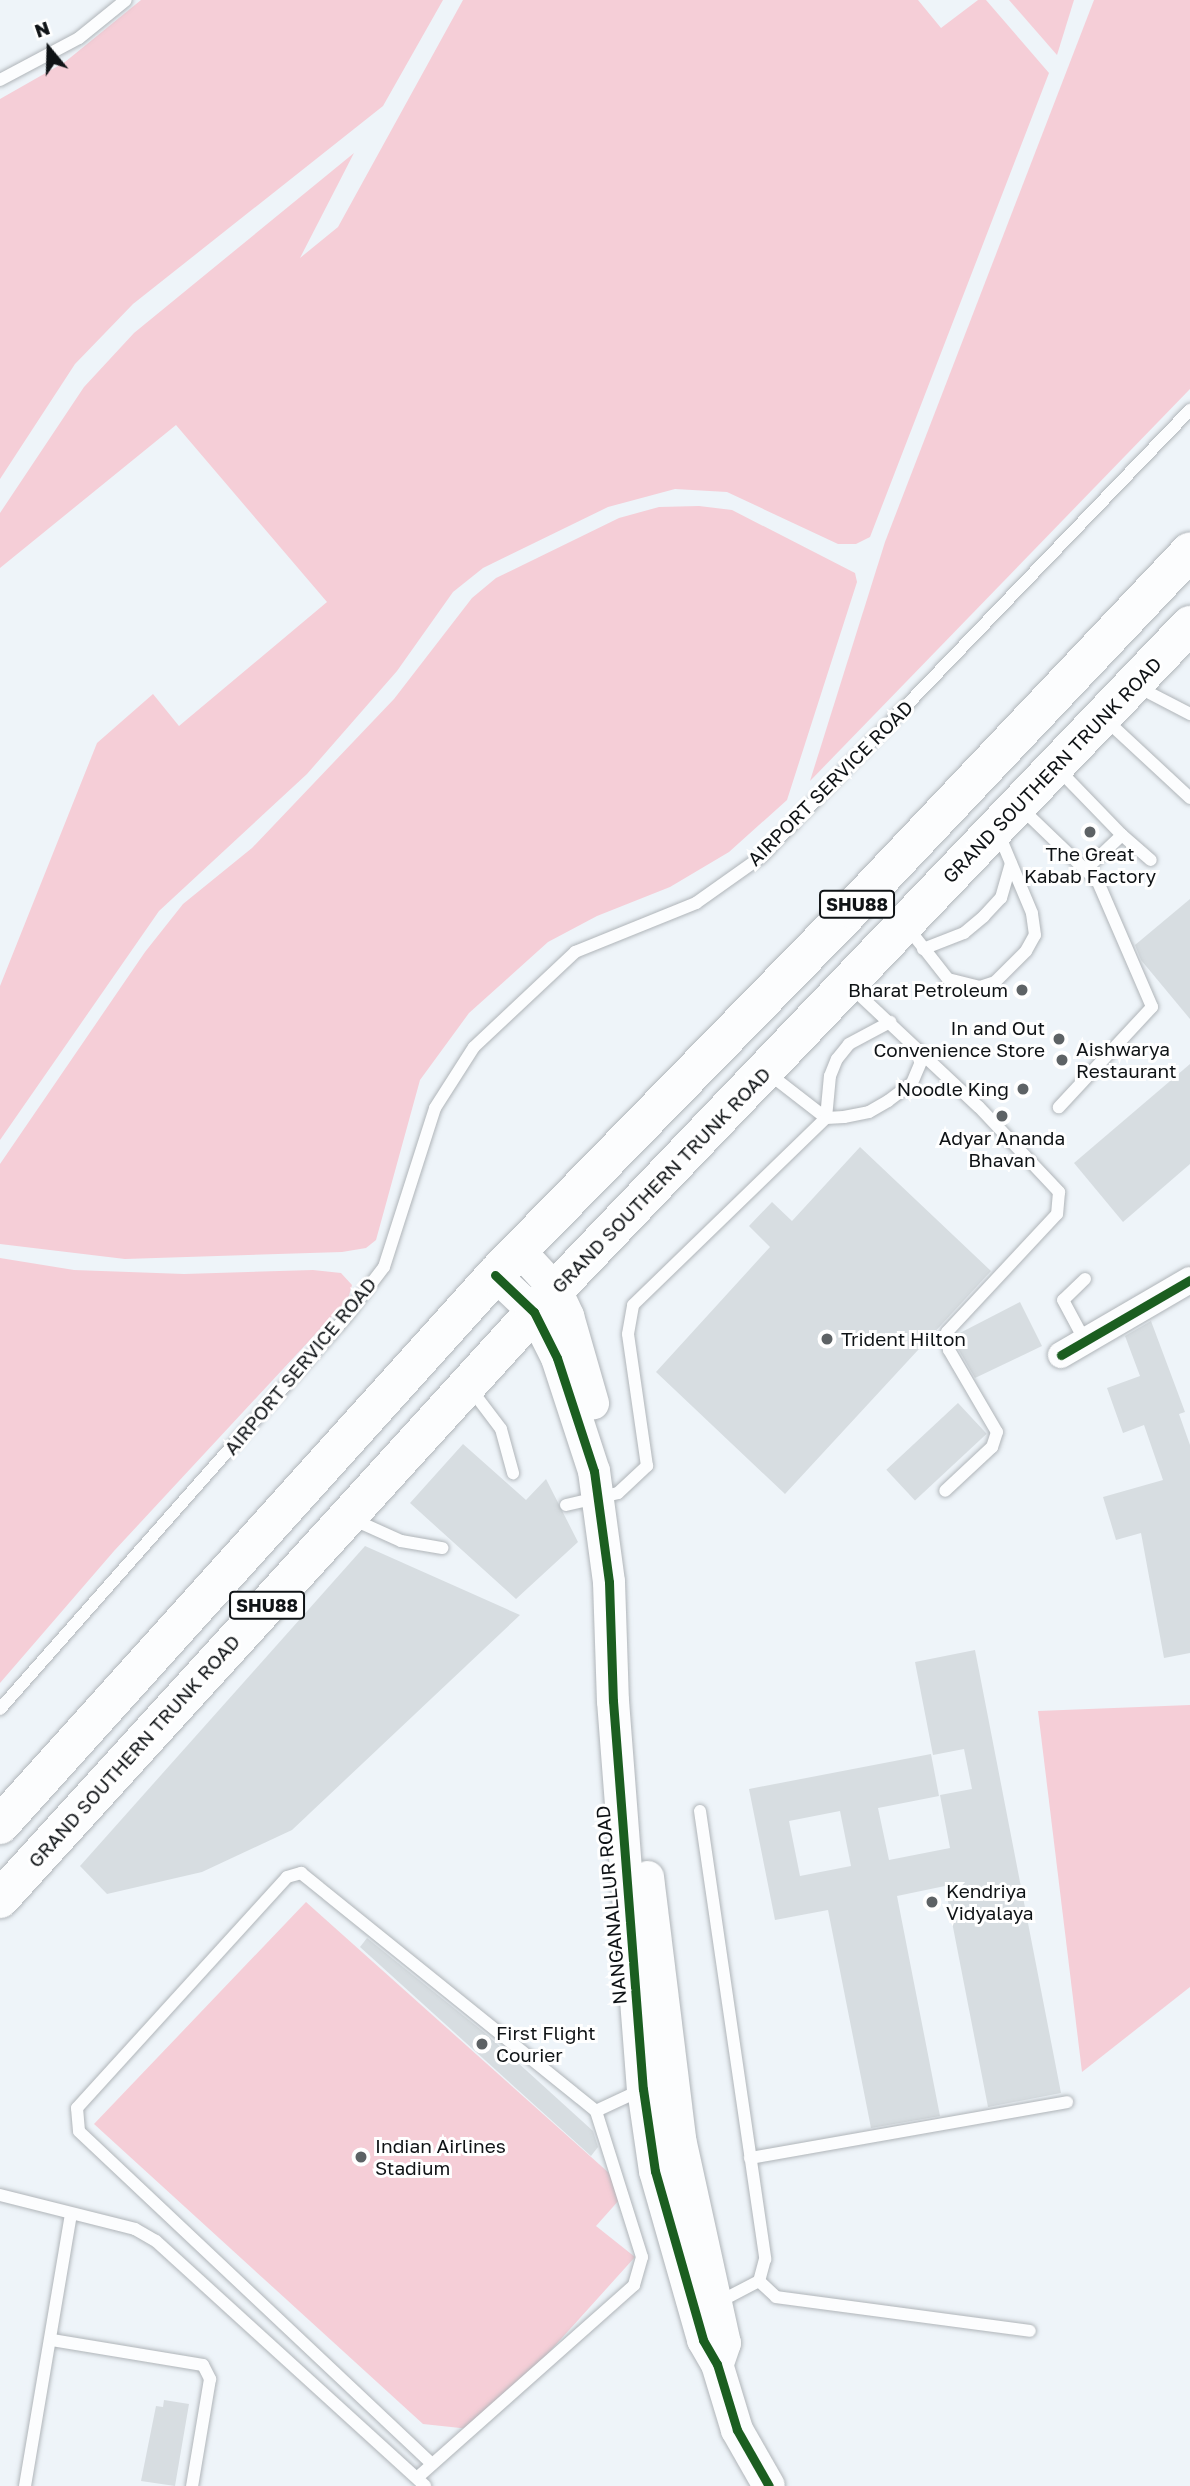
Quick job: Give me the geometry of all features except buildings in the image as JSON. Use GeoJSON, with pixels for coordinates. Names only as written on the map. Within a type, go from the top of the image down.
{"type":"FeatureCollection","features":[{"type":"Feature","properties":{"kind":"main road","name":"SHU88"},"geometry":{"type":"LineString","coordinates":[[0,1825],[507,1263],[1190,552]]}},
{"type":"Feature","properties":{"kind":"main road","name":"GRAND SOUTHERN TRUNK ROAD"},"geometry":{"type":"LineString","coordinates":[[0,1899],[545,1301],[848,985],[914,936],[1007,817],[1055,766],[1105,719],[1190,625]]}},
{"type":"Feature","properties":{"kind":"street","name":"NANGANALLUR ROAD"},"geometry":{"type":"LineString","coordinates":[[507,1263],[545,1301],[568,1316],[609,1495],[609,1582],[623,1730],[643,2089],[668,2230],[703,2340],[717,2364],[737,2430],[769,2486]]}},
{"type":"Feature","properties":{"kind":"street"},"geometry":{"type":"LineString","coordinates":[[1061,1355],[1190,1280]]}},
{"type":"Feature","properties":{"kind":"street","name":"NANGANALLUR ROAD"},"geometry":{"type":"LineString","coordinates":[[623,1730],[680,2138],[725,2343],[717,2364]]}},
{"type":"Feature","properties":{"kind":"street"},"geometry":{"type":"LineString","coordinates":[[748,2486],[729,2450],[737,2430],[765,2443],[790,2486]]}},
{"type":"Feature","properties":{"kind":"lane"},"geometry":{"type":"LineString","coordinates":[[0,80],[79,38],[126,0]]}},
{"type":"Feature","properties":{"kind":"lane","name":"AIRPORT SERVICE ROAD"},"geometry":{"type":"LineString","coordinates":[[0,1709],[345,1318],[384,1266],[435,1108],[474,1047],[575,952],[696,903],[761,857],[1190,410]]}},
{"type":"Feature","properties":{"kind":"lane"},"geometry":{"type":"LineString","coordinates":[[1135,685],[1190,714]]}},
{"type":"Feature","properties":{"kind":"lane"},"geometry":{"type":"LineString","coordinates":[[1105,719],[1190,798]]}},
{"type":"Feature","properties":{"kind":"lane"},"geometry":{"type":"LineString","coordinates":[[1055,766],[1122,835],[1151,860]]}},
{"type":"Feature","properties":{"kind":"lane"},"geometry":{"type":"LineString","coordinates":[[914,936],[948,979],[980,987],[995,982],[1026,951],[1035,935],[1032,914],[1012,863],[1007,817]]}},
{"type":"Feature","properties":{"kind":"lane"},"geometry":{"type":"LineString","coordinates":[[1007,817],[1085,870],[1098,882],[1152,1007],[1059,1107]]}},
{"type":"Feature","properties":{"kind":"lane"},"geometry":{"type":"LineString","coordinates":[[1085,870],[1122,835]]}},
{"type":"Feature","properties":{"kind":"lane"},"geometry":{"type":"LineString","coordinates":[[914,936],[964,933],[1001,898],[1012,863]]}},
{"type":"Feature","properties":{"kind":"lane"},"geometry":{"type":"LineString","coordinates":[[848,985],[924,1055],[1059,1192],[1061,1203],[1056,1214],[947,1332],[950,1350],[997,1432],[992,1447],[945,1491]]}},
{"type":"Feature","properties":{"kind":"lane"},"geometry":{"type":"LineString","coordinates":[[825,1118],[830,1076],[837,1059],[849,1044],[890,1022]]}},
{"type":"Feature","properties":{"kind":"lane"},"geometry":{"type":"LineString","coordinates":[[566,1505],[609,1495],[647,1466],[628,1334],[633,1305],[825,1118],[869,1112],[888,1101],[912,1083],[924,1055]]}},
{"type":"Feature","properties":{"kind":"lane"},"geometry":{"type":"LineString","coordinates":[[765,1071],[825,1118]]}},
{"type":"Feature","properties":{"kind":"lane"},"geometry":{"type":"LineString","coordinates":[[1085,1279],[1063,1300],[1085,1341]]}},
{"type":"Feature","properties":{"kind":"lane"},"geometry":{"type":"LineString","coordinates":[[467,1385],[501,1429],[513,1473]]}},
{"type":"Feature","properties":{"kind":"lane"},"geometry":{"type":"LineString","coordinates":[[348,1517],[401,1541],[442,1548]]}},
{"type":"Feature","properties":{"kind":"lane"},"geometry":{"type":"LineString","coordinates":[[700,1811],[765,2259],[760,2281]]}},
{"type":"Feature","properties":{"kind":"lane"},"geometry":{"type":"LineString","coordinates":[[0,2195],[135,2229],[156,2241],[422,2482],[432,2464],[639,2277],[642,2257],[596,2111],[300,1873],[287,1877],[77,2108],[79,2131],[432,2464]]}},
{"type":"Feature","properties":{"kind":"lane"},"geometry":{"type":"LineString","coordinates":[[596,2111],[643,2089]]}},
{"type":"Feature","properties":{"kind":"lane"},"geometry":{"type":"LineString","coordinates":[[750,2158],[1067,2102]]}},
{"type":"Feature","properties":{"kind":"lane"},"geometry":{"type":"LineString","coordinates":[[25,2486],[52,2340],[71,2214]]}},
{"type":"Feature","properties":{"kind":"lane"},"geometry":{"type":"LineString","coordinates":[[715,2304],[760,2281]]}},
{"type":"Feature","properties":{"kind":"lane"},"geometry":{"type":"LineString","coordinates":[[760,2281],[776,2297],[1030,2331]]}},
{"type":"Feature","properties":{"kind":"lane"},"geometry":{"type":"LineString","coordinates":[[52,2340],[203,2365],[210,2379],[192,2486]]}},
{"type":"Feature","properties":{"kind":"shaded area"},"geometry":{"type":"Polygon","coordinates":[[[141,0],[443,0],[383,106],[133,304],[75,364],[0,479],[0,99],[65,62],[141,0]]]}},
{"type":"Feature","properties":{"kind":"shaded area"},"geometry":{"type":"Polygon","coordinates":[[[463,0],[918,0],[941,28],[978,0],[986,0],[1049,73],[870,537],[856,544],[838,544],[727,492],[675,489],[608,507],[483,568],[453,592],[397,671],[307,774],[159,911],[0,1140],[0,986],[97,743],[153,694],[179,726],[327,602],[176,425],[0,568],[0,513],[84,387],[134,333],[354,153],[300,258],[338,227],[463,0]]]}},
{"type":"Feature","properties":{"kind":"shaded area"},"geometry":{"type":"Polygon","coordinates":[[[1009,0],[1074,0],[1057,55],[1009,0]]]}},
{"type":"Feature","properties":{"kind":"shaded area"},"geometry":{"type":"Polygon","coordinates":[[[1094,0],[1190,0],[1190,389],[810,781],[885,542],[1094,0]]]}},
{"type":"Feature","properties":{"kind":"shaded area"},"geometry":{"type":"Polygon","coordinates":[[[699,506],[732,510],[855,573],[857,582],[787,800],[729,852],[670,887],[597,916],[548,942],[469,1013],[420,1080],[376,1240],[366,1248],[342,1252],[125,1259],[0,1244],[0,1164],[145,952],[183,904],[252,848],[394,699],[472,598],[496,578],[619,518],[659,507],[699,506]]]}},
{"type":"Feature","properties":{"kind":"shaded area"},"geometry":{"type":"Polygon","coordinates":[[[0,1258],[74,1270],[184,1274],[313,1270],[341,1273],[352,1285],[348,1299],[114,1551],[0,1683],[0,1258]]]}},
{"type":"Feature","properties":{"kind":"shaded area"},"geometry":{"type":"Polygon","coordinates":[[[1190,1705],[1190,1987],[1082,2072],[1038,1711],[1190,1705]]]}},
{"type":"Feature","properties":{"kind":"shaded area","name":"Indian Airlines Stadium"},"geometry":{"type":"Polygon","coordinates":[[[306,1902],[628,2190],[596,2226],[635,2257],[479,2430],[423,2424],[94,2124],[306,1902]]]}},
{"type":"Feature","properties":{"kind":"cycle path"},"geometry":{"type":"LineString","coordinates":[[495,1275],[534,1312],[557,1358],[594,1471],[609,1582],[613,1701],[643,2089],[655,2171],[703,2340],[717,2364],[737,2430],[769,2486]]}},
{"type":"Feature","properties":{"kind":"cycle path"},"geometry":{"type":"LineString","coordinates":[[1061,1355],[1190,1280]]}},
{"type":"Feature","properties":{"kind":"place","name":"The Great Kabab Factory"},"geometry":{"type":"Point","coordinates":[1090,832]}},
{"type":"Feature","properties":{"kind":"place","name":"Bharat Petroleum"},"geometry":{"type":"Point","coordinates":[1022,990]}},
{"type":"Feature","properties":{"kind":"place","name":"In and Out Convenience Store"},"geometry":{"type":"Point","coordinates":[1059,1039]}},
{"type":"Feature","properties":{"kind":"place","name":"Aishwarya Restaurant"},"geometry":{"type":"Point","coordinates":[1062,1060]}},
{"type":"Feature","properties":{"kind":"place","name":"Noodle King"},"geometry":{"type":"Point","coordinates":[1023,1089]}},
{"type":"Feature","properties":{"kind":"place","name":"Adyar Ananda Bhavan"},"geometry":{"type":"Point","coordinates":[1002,1116]}},
{"type":"Feature","properties":{"kind":"place","name":"Trident Hilton"},"geometry":{"type":"Point","coordinates":[827,1339]}},
{"type":"Feature","properties":{"kind":"place","name":"Kendriya Vidyalaya"},"geometry":{"type":"Point","coordinates":[932,1902]}},
{"type":"Feature","properties":{"kind":"place","name":"First Flight Courier"},"geometry":{"type":"Point","coordinates":[482,2044]}},
{"type":"Feature","properties":{"kind":"place","name":"Indian Airlines Stadium"},"geometry":{"type":"Point","coordinates":[361,2157]}}]}
